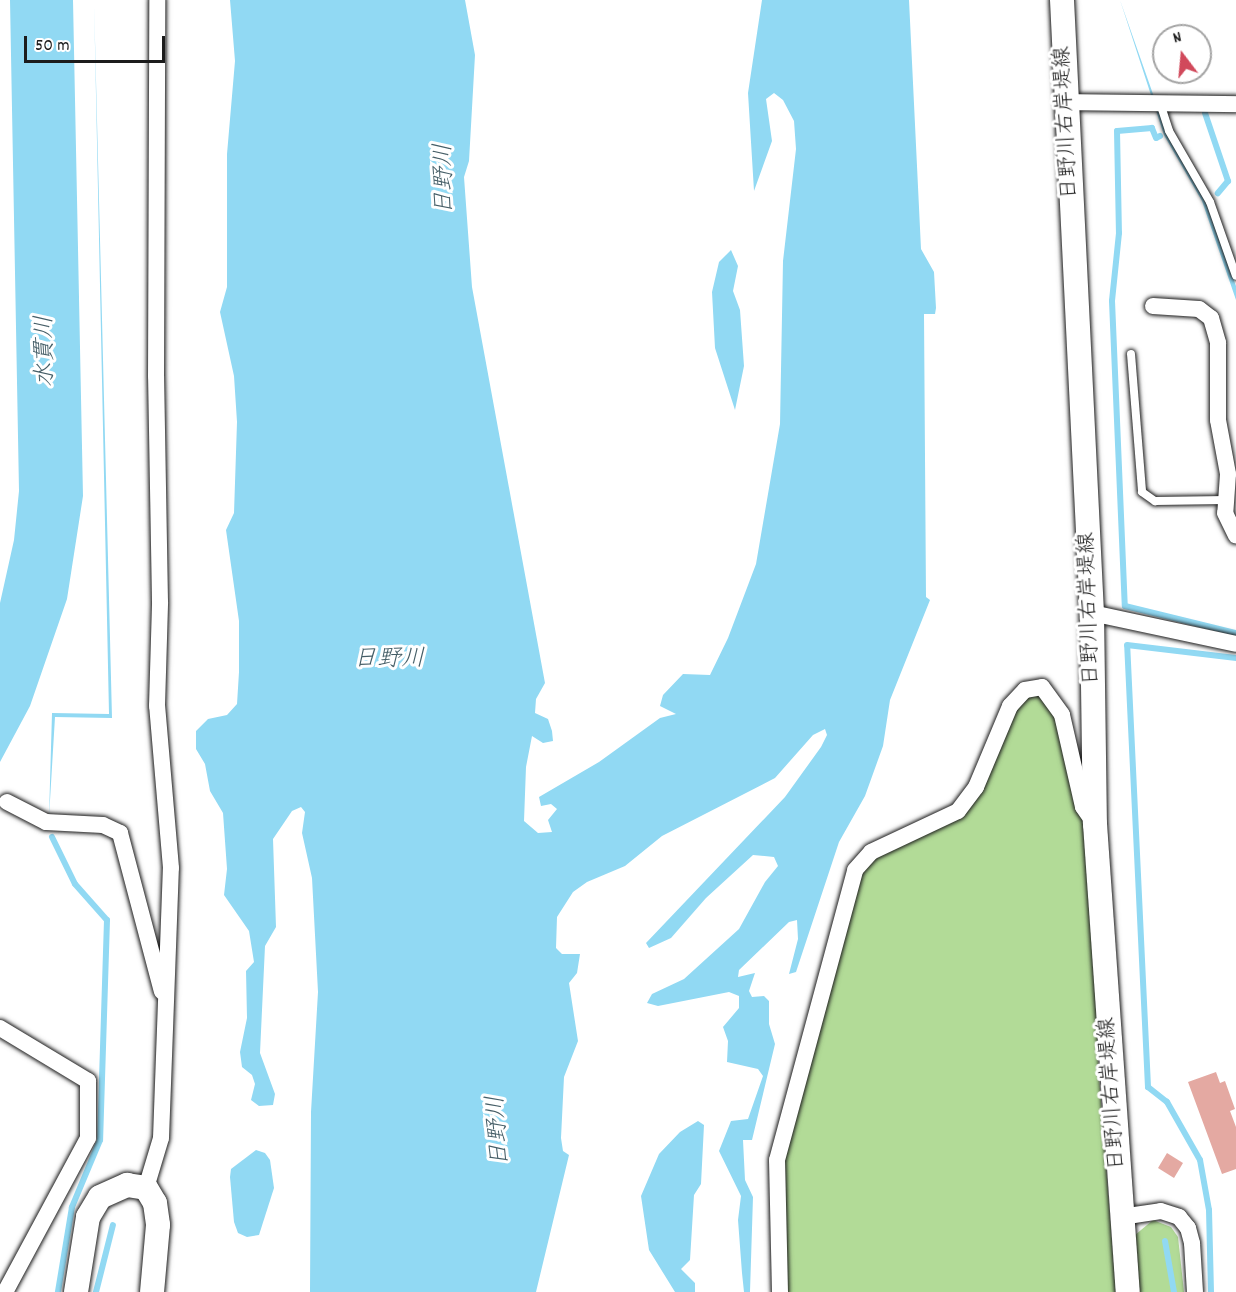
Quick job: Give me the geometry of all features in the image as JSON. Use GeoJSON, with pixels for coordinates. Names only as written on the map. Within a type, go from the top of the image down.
{"type":"FeatureCollection","features":[{"type":"Feature","properties":{"kind":"street"},"geometry":{"type":"LineString","coordinates":[[152,1292],[158,1225],[154,1203],[146,1188],[161,1138],[171,868],[157,706],[160,602],[156,376],[157,0]]}},
{"type":"Feature","properties":{"kind":"street","name":"日野川右岸堤線"},"geometry":{"type":"LineString","coordinates":[[1062,0],[1065,102],[1092,613],[1095,824],[1120,1217],[1128,1292]]}},
{"type":"Feature","properties":{"kind":"street"},"geometry":{"type":"LineString","coordinates":[[1065,102],[1236,104]]}},
{"type":"Feature","properties":{"kind":"street"},"geometry":{"type":"LineString","coordinates":[[1153,306],[1199,309],[1211,318],[1218,343],[1218,420],[1228,474],[1225,513],[1236,536]]}},
{"type":"Feature","properties":{"kind":"street"},"geometry":{"type":"LineString","coordinates":[[1092,613],[1236,644]]}},
{"type":"Feature","properties":{"kind":"street"},"geometry":{"type":"LineString","coordinates":[[780,1292],[777,1160],[855,870],[871,852],[958,811],[976,787],[1010,706],[1025,690],[1042,687],[1062,715],[1083,807],[1095,824]]}},
{"type":"Feature","properties":{"kind":"street"},"geometry":{"type":"LineString","coordinates":[[2,804],[46,822],[103,825],[120,833],[150,960],[165,1001]]}},
{"type":"Feature","properties":{"kind":"street"},"geometry":{"type":"LineString","coordinates":[[0,1028],[88,1081],[88,1138],[5,1292]]}},
{"type":"Feature","properties":{"kind":"street"},"geometry":{"type":"LineString","coordinates":[[76,1292],[84,1232],[100,1197],[117,1188],[146,1188]]}},
{"type":"Feature","properties":{"kind":"street"},"geometry":{"type":"LineString","coordinates":[[1120,1217],[1161,1211],[1179,1217],[1188,1228],[1192,1243],[1195,1292]]}},
{"type":"Feature","properties":{"kind":"lane"},"geometry":{"type":"LineString","coordinates":[[1160,103],[1169,131],[1210,202],[1236,276]]}},
{"type":"Feature","properties":{"kind":"lane"},"geometry":{"type":"LineString","coordinates":[[1131,354],[1142,492],[1155,501],[1226,500]]}},
{"type":"Feature","properties":{"kind":"green space"},"geometry":{"type":"Polygon","coordinates":[[[1037,694],[1055,713],[1088,830],[1099,1076],[1116,1292],[787,1292],[785,1157],[860,874],[876,857],[947,824],[1021,700],[1037,694]]]}},
{"type":"Feature","properties":{"kind":"green space"},"geometry":{"type":"Polygon","coordinates":[[[1153,1220],[1171,1227],[1178,1237],[1184,1292],[1137,1292],[1135,1235],[1153,1220]]]}},
{"type":"Feature","properties":{"kind":"water","name":"水貫川"},"geometry":{"type":"Polygon","coordinates":[[[10,0],[73,0],[83,496],[67,599],[30,706],[0,762],[0,603],[14,540],[19,491],[10,0]]]}},
{"type":"Feature","properties":{"kind":"water"},"geometry":{"type":"Polygon","coordinates":[[[94,0],[112,718],[55,717],[49,817],[52,713],[109,714],[94,0]]]}},
{"type":"Feature","properties":{"kind":"water","name":"日野川"},"geometry":{"type":"Polygon","coordinates":[[[230,0],[465,0],[475,55],[469,161],[464,177],[472,287],[545,683],[536,699],[535,713],[548,719],[553,741],[543,743],[532,736],[526,767],[524,821],[538,833],[552,832],[548,820],[557,809],[551,804],[541,806],[539,797],[599,762],[660,718],[676,714],[660,706],[663,695],[683,674],[710,675],[728,638],[756,564],[780,424],[783,261],[796,149],[794,121],[783,100],[774,93],[766,99],[772,141],[754,191],[748,93],[762,0],[909,0],[921,249],[934,272],[936,308],[935,314],[924,314],[926,597],[930,600],[890,700],[883,746],[865,796],[839,842],[796,972],[789,974],[798,939],[797,920],[789,922],[739,970],[738,977],[755,973],[749,991],[752,997],[764,996],[769,1001],[769,1024],[775,1044],[752,1140],[743,1140],[745,1180],[753,1197],[750,1292],[744,1292],[742,1273],[738,1220],[741,1196],[719,1151],[731,1121],[748,1119],[763,1076],[758,1069],[727,1062],[728,1041],[723,1027],[739,1008],[739,996],[729,992],[658,1006],[647,1003],[652,994],[684,979],[739,929],[765,882],[778,866],[774,857],[753,855],[706,898],[671,938],[649,948],[646,943],[785,797],[821,747],[827,735],[825,729],[813,735],[775,778],[662,836],[625,866],[587,882],[573,892],[557,917],[556,948],[562,954],[580,954],[577,973],[569,983],[578,1041],[564,1077],[561,1138],[563,1151],[569,1155],[536,1292],[310,1292],[311,1112],[318,992],[312,878],[302,833],[305,812],[301,807],[292,811],[273,839],[276,927],[265,946],[260,1053],[275,1094],[273,1105],[259,1106],[251,1100],[255,1084],[252,1075],[242,1067],[240,1052],[247,1018],[246,971],[254,962],[249,931],[224,895],[227,869],[223,813],[210,791],[205,764],[196,749],[196,731],[208,719],[227,715],[237,704],[239,672],[239,621],[226,530],[234,513],[237,422],[234,376],[220,312],[227,287],[227,154],[235,61],[230,0]]]}},
{"type":"Feature","properties":{"kind":"water"},"geometry":{"type":"Polygon","coordinates":[[[1120,0],[1167,134],[1206,202],[1236,286],[1236,300],[1202,201],[1164,135],[1120,0]]]}},
{"type":"Feature","properties":{"kind":"water"},"geometry":{"type":"Polygon","coordinates":[[[731,250],[738,266],[733,291],[740,310],[744,366],[735,410],[715,348],[712,292],[719,262],[731,250]]]}},
{"type":"Feature","properties":{"kind":"water"},"geometry":{"type":"Polygon","coordinates":[[[698,1121],[704,1125],[701,1184],[694,1195],[690,1260],[681,1269],[695,1283],[695,1292],[675,1292],[649,1250],[641,1196],[659,1154],[680,1132],[698,1121]]]}},
{"type":"Feature","properties":{"kind":"water"},"geometry":{"type":"Polygon","coordinates":[[[256,1150],[265,1153],[270,1160],[274,1188],[259,1235],[247,1237],[238,1233],[234,1222],[230,1177],[231,1169],[256,1150]]]}},
{"type":"Feature","properties":{"kind":"building"},"geometry":{"type":"Polygon","coordinates":[[[1216,1072],[1220,1083],[1225,1081],[1235,1109],[1230,1111],[1236,1127],[1236,1169],[1222,1174],[1188,1082],[1216,1072]]]}},
{"type":"Feature","properties":{"kind":"building"},"geometry":{"type":"Polygon","coordinates":[[[1167,1153],[1183,1163],[1174,1178],[1158,1168],[1167,1153]]]}},
{"type":"Feature","properties":{"kind":"waterway"},"geometry":{"type":"LineString","coordinates":[[1205,113],[1228,181],[1218,193]]}},
{"type":"Feature","properties":{"kind":"waterway"},"geometry":{"type":"LineString","coordinates":[[1160,136],[1156,138],[1152,128],[1117,131],[1119,233],[1112,301],[1125,606],[1236,633]]}},
{"type":"Feature","properties":{"kind":"waterway"},"geometry":{"type":"LineString","coordinates":[[1211,1292],[1209,1210],[1200,1160],[1167,1102],[1148,1087],[1127,645],[1236,658]]}},
{"type":"Feature","properties":{"kind":"waterway"},"geometry":{"type":"LineString","coordinates":[[52,837],[75,884],[107,920],[100,1140],[72,1207],[58,1292]]}},
{"type":"Feature","properties":{"kind":"waterway"},"geometry":{"type":"LineString","coordinates":[[96,1292],[113,1225]]}},
{"type":"Feature","properties":{"kind":"waterway"},"geometry":{"type":"LineString","coordinates":[[1165,1241],[1174,1292]]}}]}
